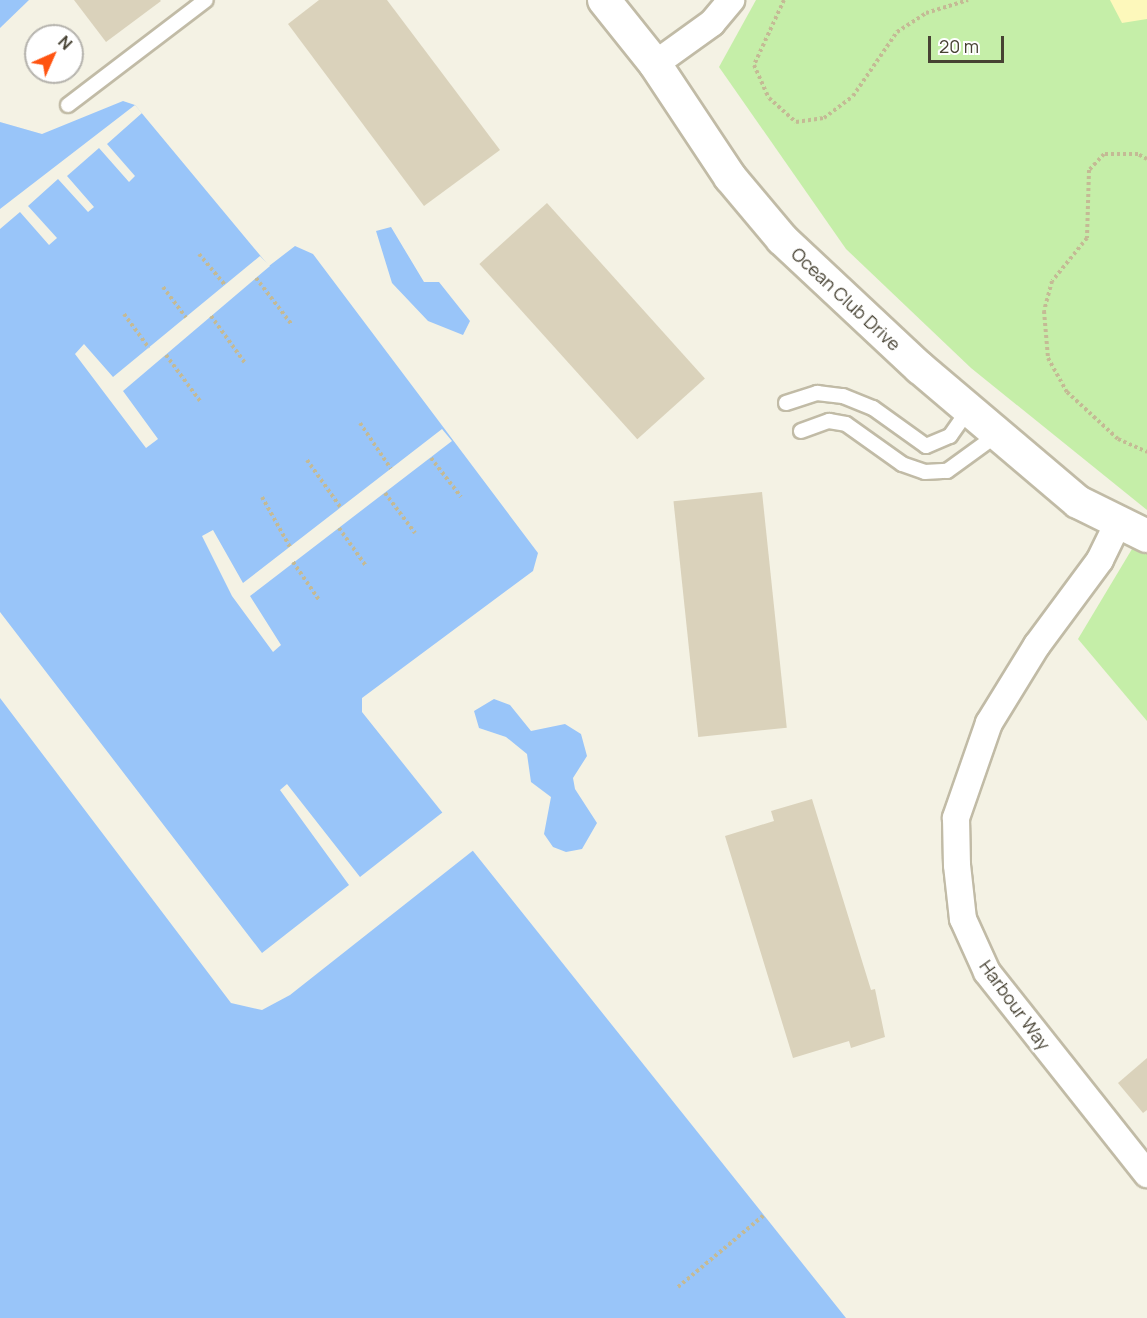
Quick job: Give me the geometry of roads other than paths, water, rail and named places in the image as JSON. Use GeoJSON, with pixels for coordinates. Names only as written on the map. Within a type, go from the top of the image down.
{"type":"FeatureCollection","features":[{"type":"Feature","properties":{"kind":"street","name":"Ocean Club Drive"},"geometry":{"type":"LineString","coordinates":[[604,0],[655,64],[730,177],[783,239],[969,410],[1078,502],[1117,525],[1147,536]]}},
{"type":"Feature","properties":{"kind":"street"},"geometry":{"type":"LineString","coordinates":[[655,64],[712,23],[732,0]]}},
{"type":"Feature","properties":{"kind":"street","name":"Harbour Way"},"geometry":{"type":"LineString","coordinates":[[1117,525],[1100,560],[1037,645],[989,723],[956,818],[957,865],[963,919],[987,972],[1147,1174]]}},
{"type":"Feature","properties":{"kind":"lane"},"geometry":{"type":"LineString","coordinates":[[68,105],[206,0]]}},
{"type":"Feature","properties":{"kind":"lane"},"geometry":{"type":"LineString","coordinates":[[786,403],[817,393],[843,396],[873,408],[926,446],[950,436],[969,410]]}},
{"type":"Feature","properties":{"kind":"lane"},"geometry":{"type":"LineString","coordinates":[[801,431],[829,422],[846,424],[902,464],[925,472],[955,467],[998,434]]}},
{"type":"Feature","properties":{"kind":"water"},"geometry":{"type":"Polygon","coordinates":[[[0,0],[29,0],[0,28],[0,0]]]}},
{"type":"Feature","properties":{"kind":"water"},"geometry":{"type":"Polygon","coordinates":[[[123,101],[135,105],[269,266],[295,246],[313,254],[538,553],[533,571],[362,698],[362,712],[846,1318],[0,1318],[0,122],[42,134],[123,101]]]}},
{"type":"Feature","properties":{"kind":"water"},"geometry":{"type":"Polygon","coordinates":[[[391,227],[424,282],[439,282],[470,321],[463,335],[428,321],[392,283],[376,231],[391,227]]]}},
{"type":"Feature","properties":{"kind":"water"},"geometry":{"type":"Polygon","coordinates":[[[494,699],[510,705],[531,731],[565,724],[581,734],[587,756],[573,778],[575,789],[597,823],[582,849],[566,852],[553,847],[544,834],[551,797],[531,782],[527,754],[506,737],[479,728],[474,711],[494,699]]]}}]}
